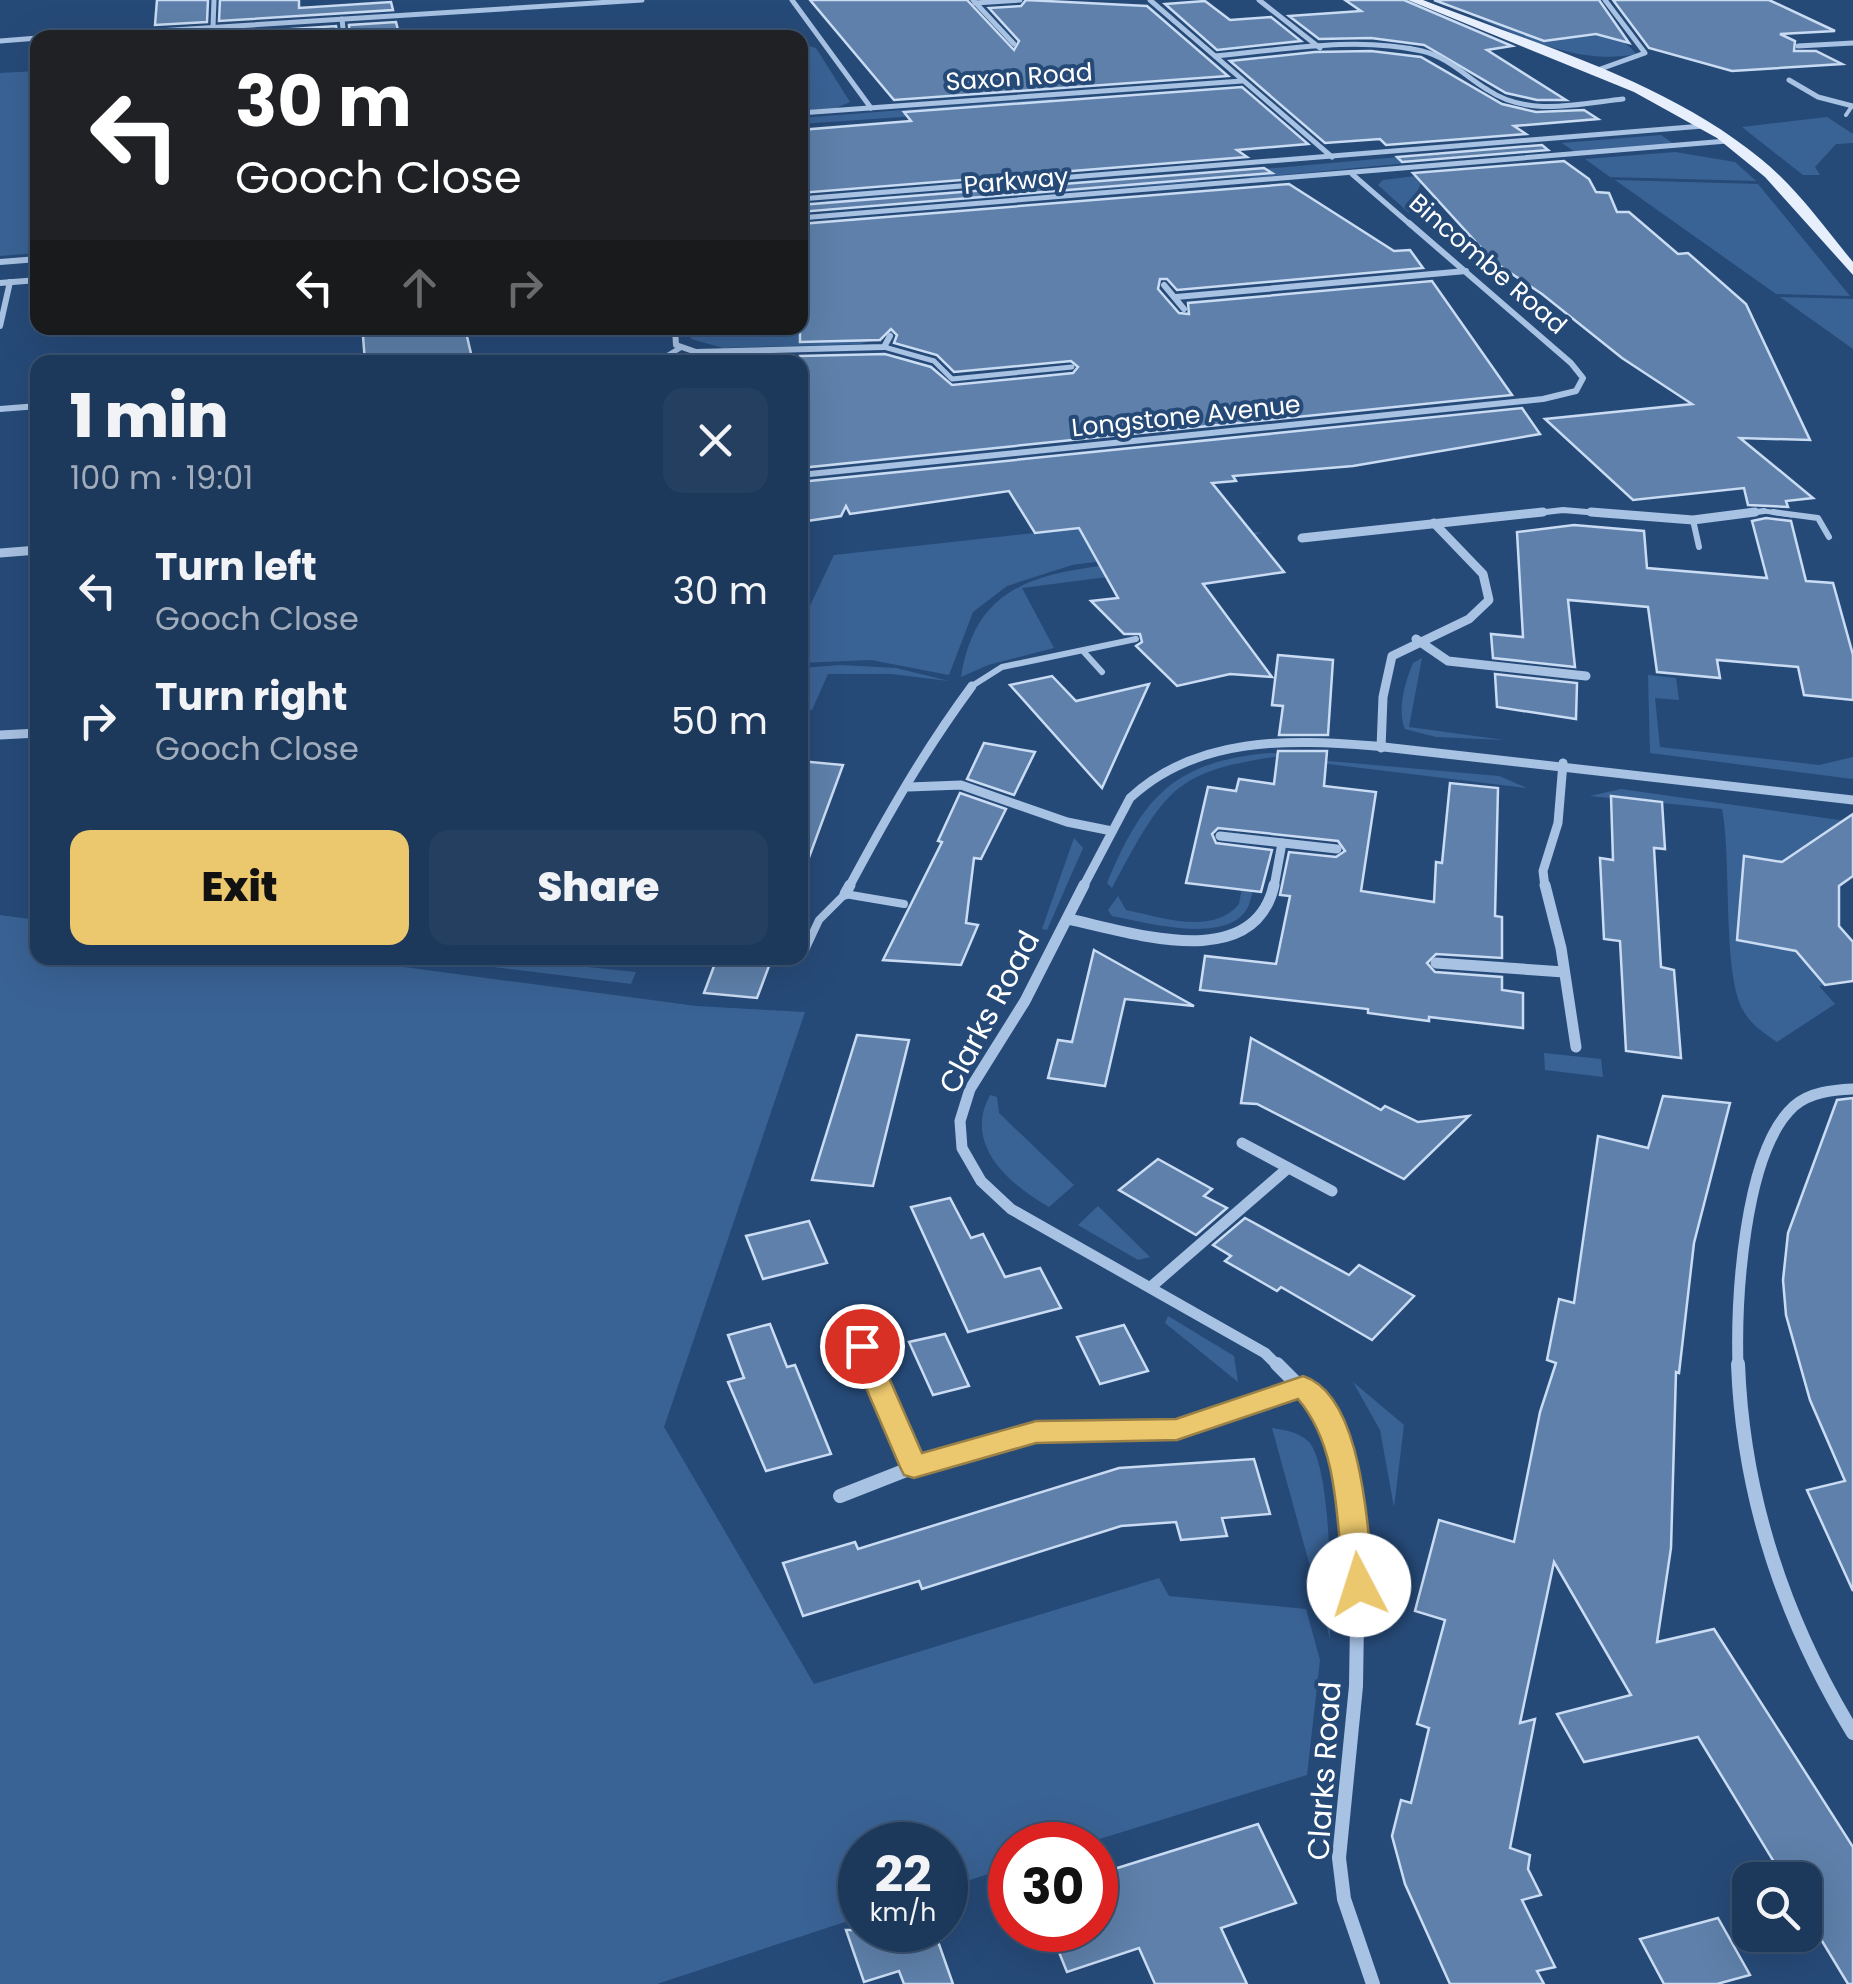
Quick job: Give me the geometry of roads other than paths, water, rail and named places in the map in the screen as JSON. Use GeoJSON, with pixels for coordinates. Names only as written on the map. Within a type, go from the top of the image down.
{"type":"FeatureCollection","features":[{"type":"Feature","properties":{"kind":"main road"},"geometry":{"type":"LineString","coordinates":[[1413,0],[1591,72],[1703,126],[1778,183],[1853,271]]}},
{"type":"Feature","properties":{"kind":"street"},"geometry":{"type":"LineString","coordinates":[[213,27],[214,0]]}},
{"type":"Feature","properties":{"kind":"street"},"geometry":{"type":"LineString","coordinates":[[502,0],[504,9]]}},
{"type":"Feature","properties":{"kind":"street"},"geometry":{"type":"LineString","coordinates":[[168,30],[642,0]]}},
{"type":"Feature","properties":{"kind":"street"},"geometry":{"type":"LineString","coordinates":[[792,0],[870,108]]}},
{"type":"Feature","properties":{"kind":"street"},"geometry":{"type":"LineString","coordinates":[[974,1],[1020,0]]}},
{"type":"Feature","properties":{"kind":"street"},"geometry":{"type":"LineString","coordinates":[[1150,0],[1332,157]]}},
{"type":"Feature","properties":{"kind":"street"},"geometry":{"type":"LineString","coordinates":[[1260,0],[1321,48]]}},
{"type":"Feature","properties":{"kind":"street"},"geometry":{"type":"LineString","coordinates":[[1591,72],[1645,53],[1605,0]]}},
{"type":"Feature","properties":{"kind":"street"},"geometry":{"type":"LineString","coordinates":[[974,1],[1014,44]]}},
{"type":"Feature","properties":{"kind":"street"},"geometry":{"type":"LineString","coordinates":[[342,20],[343,30]]}},
{"type":"Feature","properties":{"kind":"street"},"geometry":{"type":"LineString","coordinates":[[1808,37],[1823,45]]}},
{"type":"Feature","properties":{"kind":"street"},"geometry":{"type":"LineString","coordinates":[[808,39],[817,38]]}},
{"type":"Feature","properties":{"kind":"street"},"geometry":{"type":"LineString","coordinates":[[0,41],[30,39]]}},
{"type":"Feature","properties":{"kind":"street"},"geometry":{"type":"LineString","coordinates":[[1798,46],[1853,44]]}},
{"type":"Feature","properties":{"kind":"street"},"geometry":{"type":"LineString","coordinates":[[1214,56],[1321,48],[1399,48],[1436,55],[1507,101],[1623,99]]}},
{"type":"Feature","properties":{"kind":"street"},"geometry":{"type":"LineString","coordinates":[[1789,80],[1818,97],[1853,106]]}},
{"type":"Feature","properties":{"kind":"street","name":"Saxon Road"},"geometry":{"type":"LineString","coordinates":[[808,113],[1242,81]]}},
{"type":"Feature","properties":{"kind":"street","name":"Parkway"},"geometry":{"type":"LineString","coordinates":[[808,198],[1703,126]]}},
{"type":"Feature","properties":{"kind":"street","name":"Parkway"},"geometry":{"type":"LineString","coordinates":[[808,214],[810,218],[1727,141]]}},
{"type":"Feature","properties":{"kind":"street"},"geometry":{"type":"LineString","coordinates":[[1448,148],[1470,165]]}},
{"type":"Feature","properties":{"kind":"street"},"geometry":{"type":"LineString","coordinates":[[1207,167],[1226,184]]}},
{"type":"Feature","properties":{"kind":"street","name":"Bincombe Road"},"geometry":{"type":"LineString","coordinates":[[1352,174],[1580,371],[1583,378],[1576,391]]}},
{"type":"Feature","properties":{"kind":"street"},"geometry":{"type":"LineString","coordinates":[[0,262],[30,260]]}},
{"type":"Feature","properties":{"kind":"street"},"geometry":{"type":"LineString","coordinates":[[1176,297],[1466,271]]}},
{"type":"Feature","properties":{"kind":"street"},"geometry":{"type":"LineString","coordinates":[[0,283],[30,281]]}},
{"type":"Feature","properties":{"kind":"street"},"geometry":{"type":"LineString","coordinates":[[0,326],[10,282]]}},
{"type":"Feature","properties":{"kind":"street"},"geometry":{"type":"LineString","coordinates":[[1164,285],[1184,309]]}},
{"type":"Feature","properties":{"kind":"street"},"geometry":{"type":"LineString","coordinates":[[674,335],[674,342],[680,348],[696,352],[884,347],[890,336]]}},
{"type":"Feature","properties":{"kind":"street","name":"Longstone Avenue"},"geometry":{"type":"LineString","coordinates":[[808,474],[1543,400],[1576,391]]}},
{"type":"Feature","properties":{"kind":"street"},"geometry":{"type":"LineString","coordinates":[[0,410],[30,407]]}},
{"type":"Feature","properties":{"kind":"street"},"geometry":{"type":"LineString","coordinates":[[1302,538],[1563,510],[1692,520],[1764,510]]}},
{"type":"Feature","properties":{"kind":"street"},"geometry":{"type":"LineString","coordinates":[[1380,748],[1392,656],[1416,639],[1469,621],[1490,600],[1483,574],[1434,523]]}},
{"type":"Feature","properties":{"kind":"street"},"geometry":{"type":"LineString","coordinates":[[0,553],[30,551]]}},
{"type":"Feature","properties":{"kind":"street"},"geometry":{"type":"LineString","coordinates":[[1416,639],[1440,658],[1458,663],[1586,676]]}},
{"type":"Feature","properties":{"kind":"street"},"geometry":{"type":"LineString","coordinates":[[845,894],[892,808],[909,787],[919,757],[972,686]]}},
{"type":"Feature","properties":{"kind":"street"},"geometry":{"type":"LineString","coordinates":[[0,735],[30,733]]}},
{"type":"Feature","properties":{"kind":"street","name":"Clarks Road"},"geometry":{"type":"LineString","coordinates":[[1373,1984],[1344,1899],[1339,1858],[1354,1726],[1358,1558],[1340,1444],[1328,1415],[1303,1386],[1264,1353],[1011,1208],[980,1182],[963,1146],[959,1123],[968,1095],[1139,788],[1168,768],[1198,756],[1274,743],[1380,748],[1564,763],[1853,800]]}},
{"type":"Feature","properties":{"kind":"street"},"geometry":{"type":"LineString","coordinates":[[1564,763],[1558,824],[1543,871],[1576,1047]]}},
{"type":"Feature","properties":{"kind":"street"},"geometry":{"type":"LineString","coordinates":[[909,787],[961,784],[1067,822],[1112,831]]}},
{"type":"Feature","properties":{"kind":"street"},"geometry":{"type":"LineString","coordinates":[[1220,836],[1336,848]]}},
{"type":"Feature","properties":{"kind":"street"},"geometry":{"type":"LineString","coordinates":[[1068,919],[1201,941],[1249,929],[1264,915],[1282,843]]}},
{"type":"Feature","properties":{"kind":"street"},"geometry":{"type":"LineString","coordinates":[[1436,963],[1564,972]]}},
{"type":"Feature","properties":{"kind":"street"},"geometry":{"type":"LineString","coordinates":[[1853,1088],[1811,1096],[1791,1109],[1772,1143],[1746,1228],[1735,1314],[1740,1423],[1771,1563],[1813,1666],[1853,1733]]}},
{"type":"Feature","properties":{"kind":"street"},"geometry":{"type":"LineString","coordinates":[[1242,1142],[1332,1191]]}},
{"type":"Feature","properties":{"kind":"street"},"geometry":{"type":"LineString","coordinates":[[1152,1286],[1288,1168]]}},
{"type":"Feature","properties":{"kind":"street"},"geometry":{"type":"LineString","coordinates":[[848,1313],[914,1467]]}},
{"type":"Feature","properties":{"kind":"street"},"geometry":{"type":"LineString","coordinates":[[840,1496],[914,1467],[1036,1432],[1177,1430],[1303,1386]]}},
{"type":"Feature","properties":{"kind":"lane"},"geometry":{"type":"LineString","coordinates":[[1846,115],[1853,106]]}},
{"type":"Feature","properties":{"kind":"lane"},"geometry":{"type":"LineString","coordinates":[[884,347],[934,361],[952,379],[1072,367]]}},
{"type":"Feature","properties":{"kind":"lane"},"geometry":{"type":"LineString","coordinates":[[668,355],[680,348]]}},
{"type":"Feature","properties":{"kind":"lane"},"geometry":{"type":"LineString","coordinates":[[1764,510],[1818,518],[1829,537]]}},
{"type":"Feature","properties":{"kind":"lane"},"geometry":{"type":"LineString","coordinates":[[1692,520],[1699,548]]}},
{"type":"Feature","properties":{"kind":"lane"},"geometry":{"type":"LineString","coordinates":[[972,686],[1002,668],[1136,639]]}},
{"type":"Feature","properties":{"kind":"lane"},"geometry":{"type":"LineString","coordinates":[[1083,652],[1102,672]]}},
{"type":"Feature","properties":{"kind":"lane"},"geometry":{"type":"LineString","coordinates":[[808,945],[819,920],[845,894],[904,904]]}}]}
